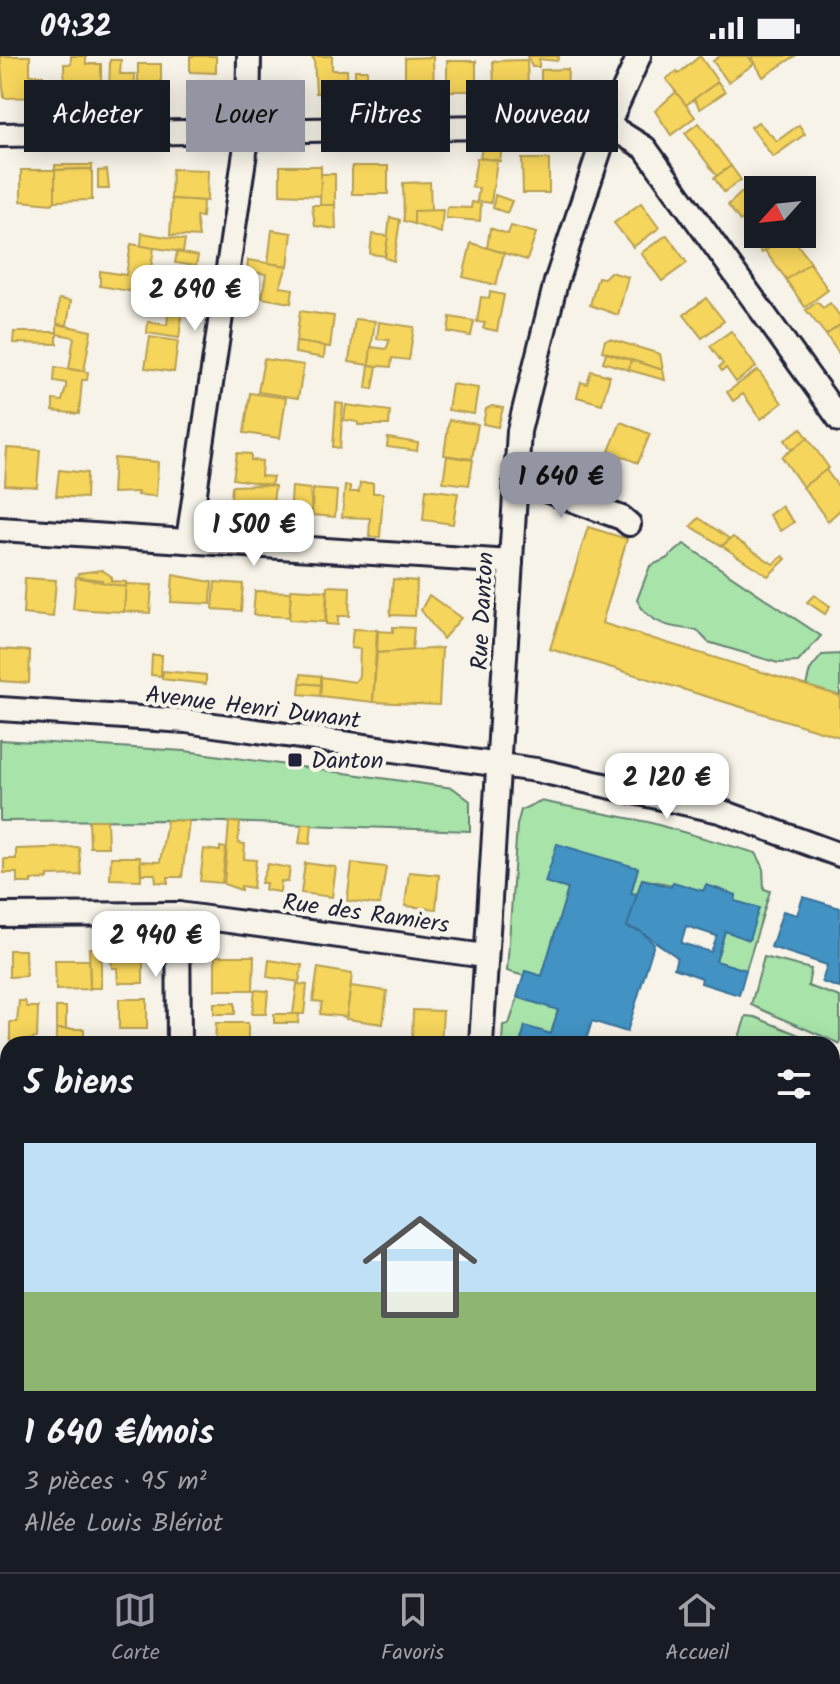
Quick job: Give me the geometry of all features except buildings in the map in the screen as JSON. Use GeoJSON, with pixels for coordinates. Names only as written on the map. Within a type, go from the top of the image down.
{"type":"FeatureCollection","features":[{"type":"Feature","properties":{"kind":"street"},"geometry":{"type":"LineString","coordinates":[[249,56],[249,80]]}},
{"type":"Feature","properties":{"kind":"street","name":"Rue Danton"},"geometry":{"type":"LineString","coordinates":[[618,103],[639,56]]}},
{"type":"Feature","properties":{"kind":"street"},"geometry":{"type":"LineString","coordinates":[[305,131],[466,128]]}},
{"type":"Feature","properties":{"kind":"street"},"geometry":{"type":"LineString","coordinates":[[618,131],[645,148],[840,420]]}},
{"type":"Feature","properties":{"kind":"street"},"geometry":{"type":"LineString","coordinates":[[0,135],[186,133]]}},
{"type":"Feature","properties":{"kind":"street"},"geometry":{"type":"LineString","coordinates":[[188,540],[245,152]]}},
{"type":"Feature","properties":{"kind":"street","name":"Rue Danton"},"geometry":{"type":"LineString","coordinates":[[481,1036],[519,431],[549,309],[599,152]]}},
{"type":"Feature","properties":{"kind":"street"},"geometry":{"type":"LineString","coordinates":[[515,479],[622,518],[629,524]]}},
{"type":"Feature","properties":{"kind":"street"},"geometry":{"type":"LineString","coordinates":[[0,529],[511,562]]}},
{"type":"Feature","properties":{"kind":"street","name":"Avenue Henri Dunant"},"geometry":{"type":"LineString","coordinates":[[0,709],[186,721],[536,770],[681,801],[771,828],[840,855]]}},
{"type":"Feature","properties":{"kind":"street"},"geometry":{"type":"LineString","coordinates":[[178,914],[179,1036]]}},
{"type":"Feature","properties":{"kind":"street","name":"Rue des Ramiers"},"geometry":{"type":"LineString","coordinates":[[0,915],[178,914],[485,956]]}},
{"type":"Feature","properties":{"kind":"green space"},"geometry":{"type":"Polygon","coordinates":[[[684,544],[821,636],[798,662],[778,663],[708,642],[697,630],[655,620],[637,600],[650,566],[668,558],[684,544]]]}},
{"type":"Feature","properties":{"kind":"green space"},"geometry":{"type":"Polygon","coordinates":[[[840,654],[840,696],[806,686],[810,670],[822,655],[840,654]]]}},
{"type":"Feature","properties":{"kind":"green space"},"geometry":{"type":"Polygon","coordinates":[[[0,740],[185,751],[453,788],[470,801],[470,831],[167,820],[0,821],[0,740]]]}},
{"type":"Feature","properties":{"kind":"green space"},"geometry":{"type":"Polygon","coordinates":[[[540,801],[648,822],[756,853],[763,866],[764,889],[770,891],[746,970],[716,961],[725,931],[749,939],[758,908],[735,901],[736,895],[706,885],[703,891],[642,879],[637,894],[631,893],[638,868],[546,882],[568,889],[542,976],[525,971],[524,976],[507,971],[517,825],[521,810],[540,801]]]}},
{"type":"Feature","properties":{"kind":"green space"},"geometry":{"type":"Polygon","coordinates":[[[764,957],[811,969],[808,986],[840,997],[840,1036],[822,1036],[751,1005],[764,957]]]}},
{"type":"Feature","properties":{"kind":"green space"},"geometry":{"type":"Polygon","coordinates":[[[518,997],[558,1010],[551,1034],[525,1027],[522,1036],[502,1036],[503,1025],[509,1024],[518,997]]]}},
{"type":"Feature","properties":{"kind":"green space"},"geometry":{"type":"Polygon","coordinates":[[[746,1016],[801,1036],[740,1036],[746,1016]]]}},
{"type":"Feature","properties":{"kind":"place","name":"Danton"},"geometry":{"type":"Point","coordinates":[295,760]}}]}
